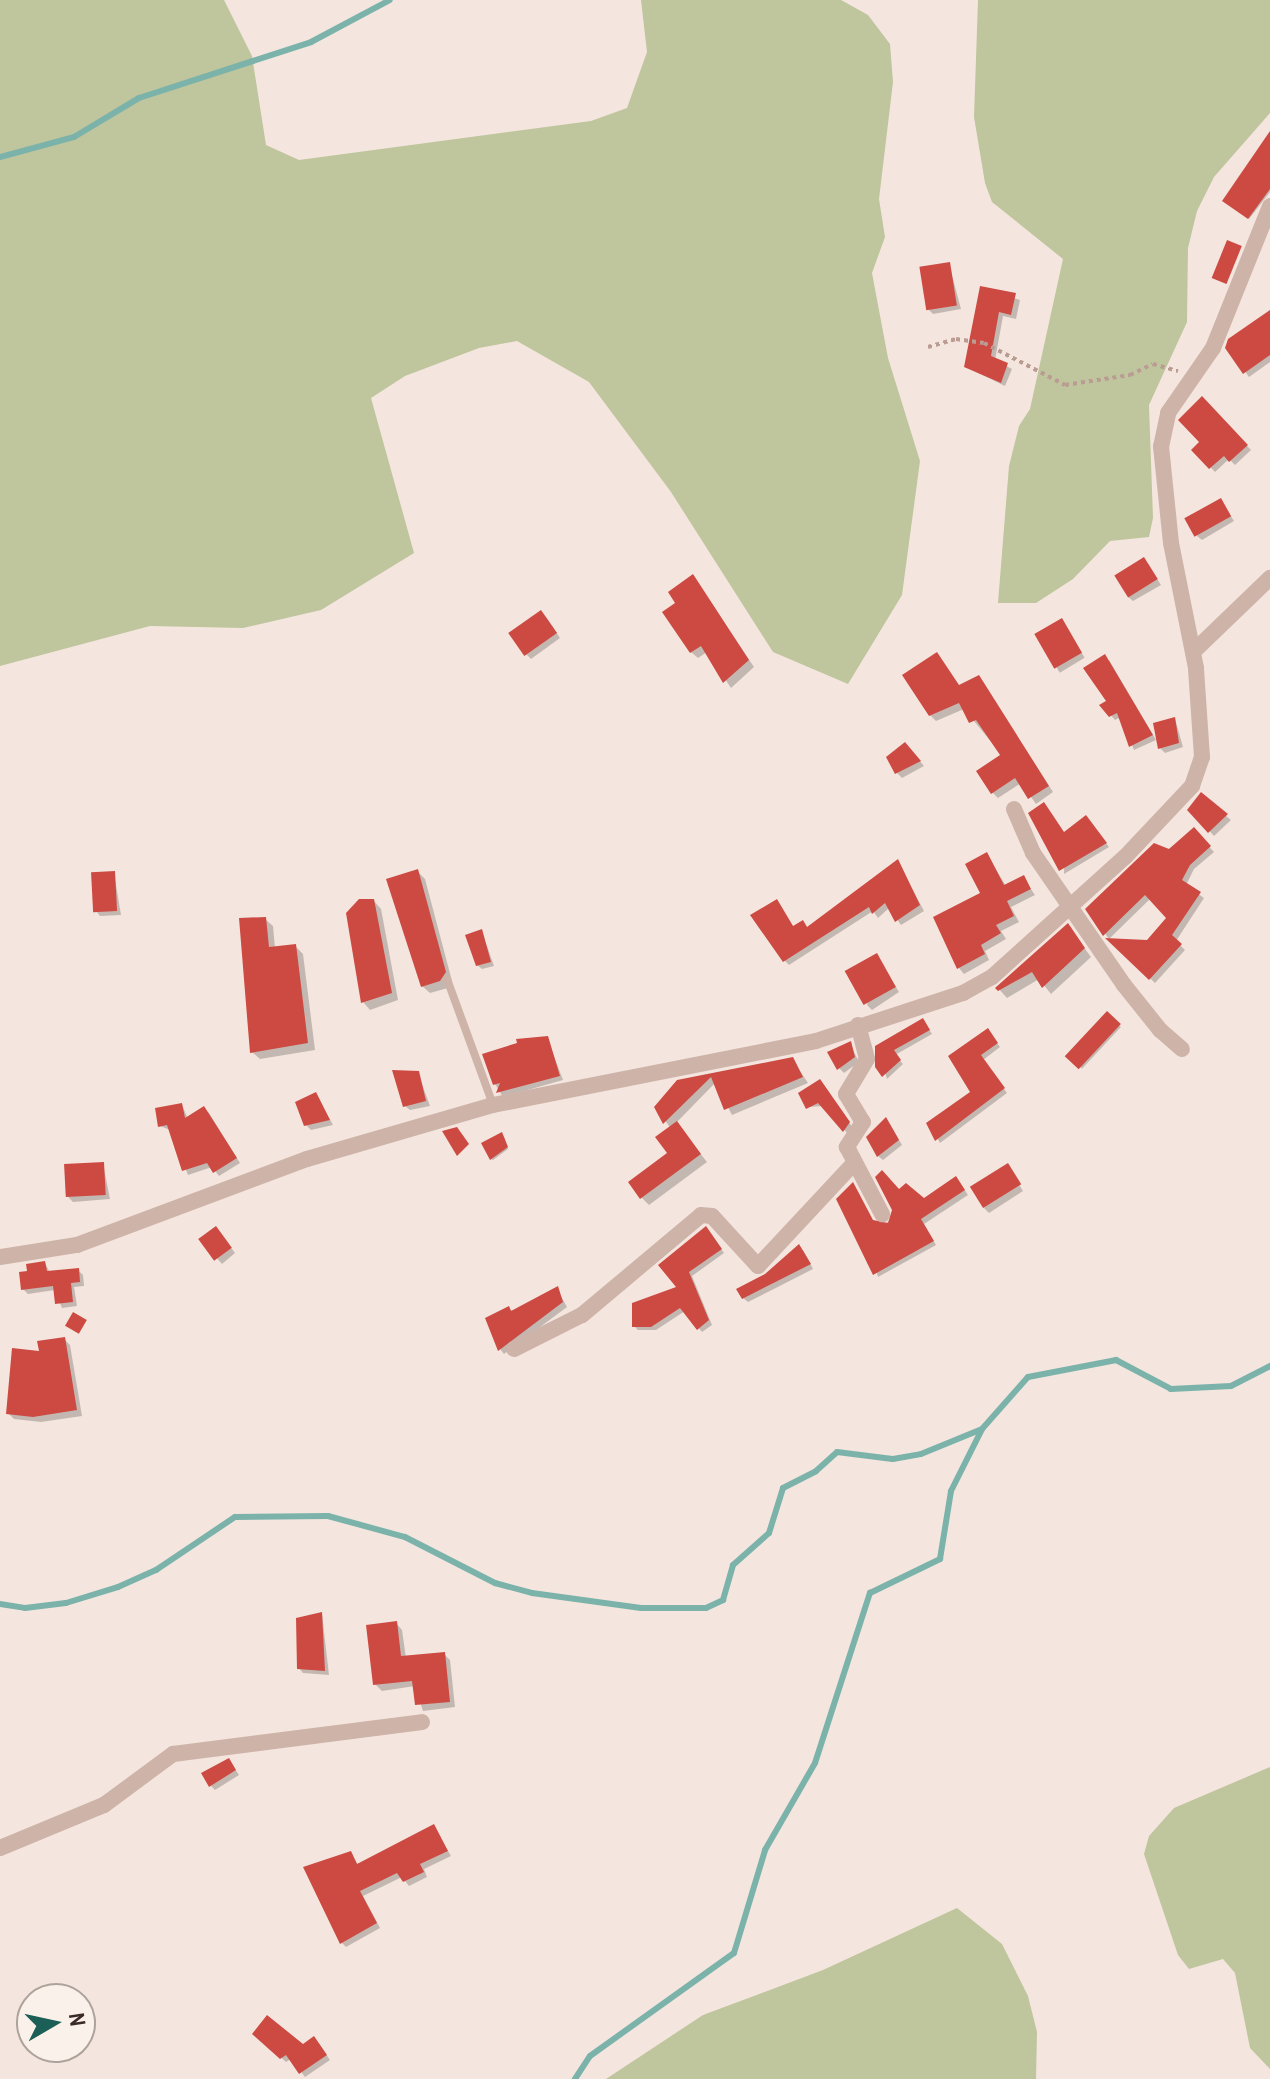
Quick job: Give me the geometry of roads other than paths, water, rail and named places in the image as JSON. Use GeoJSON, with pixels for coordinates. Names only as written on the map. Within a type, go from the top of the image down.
{"type":"FeatureCollection","features":[{"type":"Feature","properties":{"kind":"street"},"geometry":{"type":"LineString","coordinates":[[0,1257],[77,1245],[307,1159],[493,1105],[696,1061],[776,1050],[972,988],[992,977],[1125,857],[1192,786],[1202,757],[1193,652],[1171,543],[1161,447],[1168,413],[1213,348],[1270,206]]}},
{"type":"Feature","properties":{"kind":"street"},"geometry":{"type":"LineString","coordinates":[[1193,652],[1270,578]]}},
{"type":"Feature","properties":{"kind":"street"},"geometry":{"type":"LineString","coordinates":[[1014,809],[1033,853],[1069,905],[1142,1009],[1182,1049]]}},
{"type":"Feature","properties":{"kind":"street"},"geometry":{"type":"LineString","coordinates":[[858,1025],[867,1059],[846,1094],[863,1122],[847,1142],[853,1164],[882,1214]]}},
{"type":"Feature","properties":{"kind":"street"},"geometry":{"type":"LineString","coordinates":[[514,1349],[582,1315],[701,1215],[712,1216],[758,1266],[853,1164]]}},
{"type":"Feature","properties":{"kind":"street"},"geometry":{"type":"LineString","coordinates":[[0,1848],[119,1796],[173,1754],[422,1722]]}},
{"type":"Feature","properties":{"kind":"lane"},"geometry":{"type":"LineString","coordinates":[[447,979],[493,1105]]}},
{"type":"Feature","properties":{"kind":"waterway"},"geometry":{"type":"LineString","coordinates":[[0,157],[74,137],[139,98],[311,42],[390,0]]}},
{"type":"Feature","properties":{"kind":"waterway"},"geometry":{"type":"LineString","coordinates":[[575,2079],[590,2056],[734,1953],[765,1850],[815,1763],[870,1593],[940,1559],[951,1491],[982,1429],[1028,1377],[1116,1360],[1171,1389],[1231,1386],[1270,1366]]}},
{"type":"Feature","properties":{"kind":"waterway"},"geometry":{"type":"LineString","coordinates":[[0,1604],[25,1608],[66,1603],[118,1587],[156,1570],[235,1517],[328,1516],[405,1537],[495,1583],[532,1593],[641,1608],[706,1608],[723,1600],[733,1565],[769,1533],[783,1488],[816,1471],[837,1452],[893,1459],[921,1454],[982,1429]]}}]}
